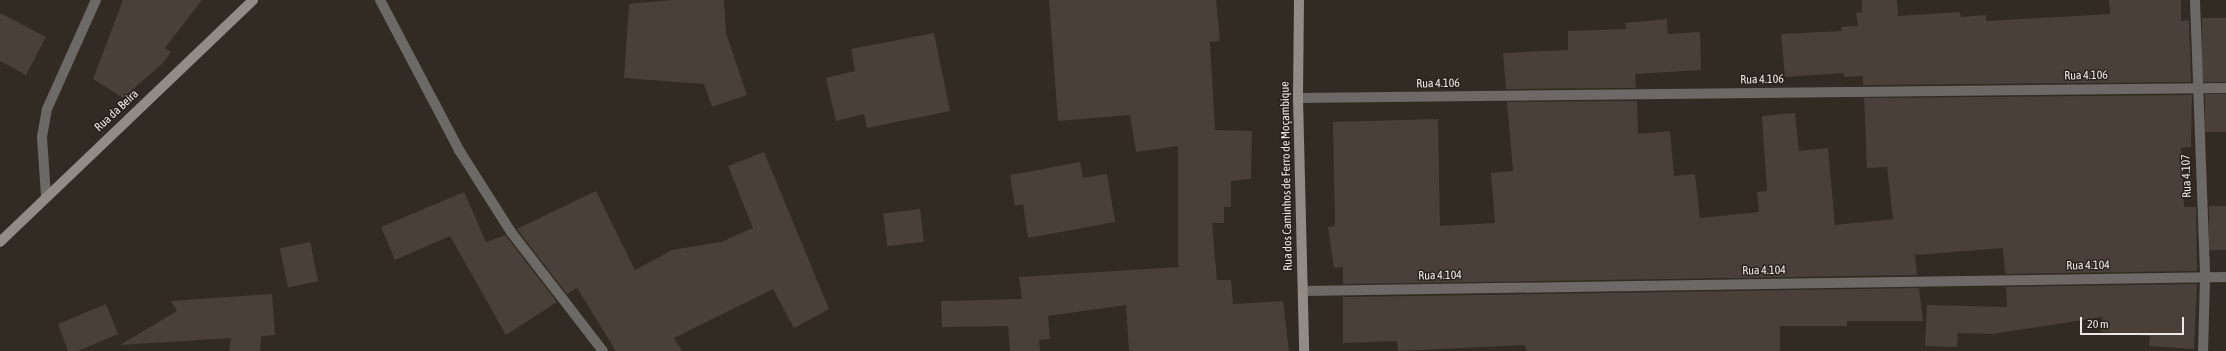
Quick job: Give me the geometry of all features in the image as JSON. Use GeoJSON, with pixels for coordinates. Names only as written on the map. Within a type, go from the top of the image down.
{"type":"FeatureCollection","features":[{"type":"Feature","properties":{"kind":"street"},"geometry":{"type":"LineString","coordinates":[[46,196],[42,137],[47,109],[96,0]]}},
{"type":"Feature","properties":{"kind":"street","name":"Rua da Beira"},"geometry":{"type":"LineString","coordinates":[[0,242],[46,196],[253,0]]}},
{"type":"Feature","properties":{"kind":"street"},"geometry":{"type":"LineString","coordinates":[[380,0],[459,150],[507,226],[604,351]]}},
{"type":"Feature","properties":{"kind":"street","name":"Rua dos Caminhos de Ferro de Moçambique"},"geometry":{"type":"LineString","coordinates":[[1299,0],[1298,98],[1304,351]]}},
{"type":"Feature","properties":{"kind":"street","name":"Rua 4.107"},"geometry":{"type":"LineString","coordinates":[[2195,0],[2205,277],[2203,351]]}},
{"type":"Feature","properties":{"kind":"street","name":"Rua 4.106"},"geometry":{"type":"LineString","coordinates":[[1298,98],[2226,88]]}},
{"type":"Feature","properties":{"kind":"street","name":"Rua 4.104"},"geometry":{"type":"LineString","coordinates":[[1302,291],[2226,277]]}},
{"type":"Feature","properties":{"kind":"building"},"geometry":{"type":"Polygon","coordinates":[[[123,0],[202,0],[165,48],[171,52],[162,64],[123,98],[93,79],[123,0]]]}},
{"type":"Feature","properties":{"kind":"building"},"geometry":{"type":"Polygon","coordinates":[[[671,0],[724,0],[726,33],[747,95],[712,107],[704,84],[624,78],[629,4],[671,0]]]}},
{"type":"Feature","properties":{"kind":"building"},"geometry":{"type":"Polygon","coordinates":[[[1049,0],[1216,0],[1220,41],[1210,42],[1215,130],[1252,131],[1251,179],[1231,181],[1231,207],[1224,207],[1224,223],[1212,223],[1217,280],[1231,280],[1233,304],[1283,301],[1289,351],[1129,351],[1126,305],[1048,316],[1050,339],[1039,340],[1040,351],[1010,351],[1008,326],[942,327],[941,301],[1022,299],[1019,277],[1178,267],[1178,146],[1136,152],[1130,115],[1058,121],[1049,0]]]}},
{"type":"Feature","properties":{"kind":"building"},"geometry":{"type":"Polygon","coordinates":[[[1862,0],[1897,0],[1898,16],[1960,12],[1961,17],[1986,15],[1986,21],[2110,14],[2109,0],[2181,0],[2181,21],[2189,20],[2191,82],[1863,85],[1863,76],[1844,77],[1844,73],[1785,77],[1781,34],[1842,31],[1841,27],[1858,26],[1856,13],[1862,12],[1862,0]]]}},
{"type":"Feature","properties":{"kind":"building"},"geometry":{"type":"Polygon","coordinates":[[[0,13],[46,37],[26,75],[0,61],[0,13]]]}},
{"type":"Feature","properties":{"kind":"building"},"geometry":{"type":"Polygon","coordinates":[[[2202,18],[2226,18],[2226,82],[2202,82],[2202,18]]]}},
{"type":"Feature","properties":{"kind":"building"},"geometry":{"type":"Polygon","coordinates":[[[1667,19],[1668,34],[1700,32],[1701,70],[1635,74],[1636,88],[1506,89],[1503,54],[1505,53],[1568,50],[1568,31],[1626,29],[1625,23],[1667,19]]]}},
{"type":"Feature","properties":{"kind":"building"},"geometry":{"type":"Polygon","coordinates":[[[934,33],[950,111],[867,128],[864,114],[836,121],[826,78],[855,71],[851,49],[934,33]]]}},
{"type":"Feature","properties":{"kind":"building"},"geometry":{"type":"Polygon","coordinates":[[[2205,94],[2226,94],[2226,132],[2205,132],[2205,94]]]}},
{"type":"Feature","properties":{"kind":"building"},"geometry":{"type":"Polygon","coordinates":[[[2192,95],[2191,147],[2181,148],[2184,207],[2196,207],[2197,271],[2005,274],[2003,248],[1915,255],[1917,275],[1343,284],[1343,267],[1334,268],[1328,227],[1335,226],[1333,122],[1438,119],[1440,226],[1495,223],[1491,173],[1513,171],[1507,102],[1637,101],[1638,134],[1670,131],[1674,176],[1695,174],[1700,218],[1759,212],[1757,192],[1767,191],[1762,116],[1795,113],[1799,151],[1828,148],[1835,225],[1893,219],[1887,167],[1867,168],[1864,98],[2192,95]]]}},
{"type":"Feature","properties":{"kind":"building"},"geometry":{"type":"Polygon","coordinates":[[[764,152],[829,309],[794,328],[773,289],[674,338],[682,351],[616,351],[577,288],[567,294],[517,229],[596,191],[635,270],[672,250],[721,242],[753,228],[728,166],[764,152]]]}},
{"type":"Feature","properties":{"kind":"building"},"geometry":{"type":"Polygon","coordinates":[[[1080,162],[1083,178],[1107,174],[1115,222],[1028,238],[1023,204],[1015,206],[1010,175],[1080,162]]]}},
{"type":"Feature","properties":{"kind":"building"},"geometry":{"type":"Polygon","coordinates":[[[464,192],[486,242],[505,235],[557,302],[506,335],[450,236],[395,260],[381,227],[464,192]]]}},
{"type":"Feature","properties":{"kind":"building"},"geometry":{"type":"Polygon","coordinates":[[[2209,206],[2226,206],[2226,250],[2209,250],[2209,206]]]}},
{"type":"Feature","properties":{"kind":"building"},"geometry":{"type":"Polygon","coordinates":[[[920,209],[924,242],[887,246],[883,214],[920,209]]]}},
{"type":"Feature","properties":{"kind":"building"},"geometry":{"type":"Polygon","coordinates":[[[310,242],[318,281],[288,288],[280,248],[310,242]]]}},
{"type":"Feature","properties":{"kind":"building"},"geometry":{"type":"Polygon","coordinates":[[[2197,284],[2194,349],[2149,346],[2150,336],[2101,332],[2102,317],[1993,334],[1958,333],[1957,347],[1925,346],[1927,305],[2007,307],[2006,287],[2197,284]]]}},
{"type":"Feature","properties":{"kind":"building"},"geometry":{"type":"Polygon","coordinates":[[[1919,288],[1923,321],[1847,321],[1847,326],[1780,326],[1780,351],[1526,351],[1525,345],[1398,351],[1397,341],[1343,343],[1343,297],[1919,288]]]}},
{"type":"Feature","properties":{"kind":"building"},"geometry":{"type":"Polygon","coordinates":[[[272,294],[275,335],[261,336],[260,351],[229,351],[231,338],[120,345],[177,311],[171,301],[272,294]]]}},
{"type":"Feature","properties":{"kind":"building"},"geometry":{"type":"Polygon","coordinates":[[[106,304],[118,334],[78,351],[68,351],[58,324],[106,304]]]}}]}
